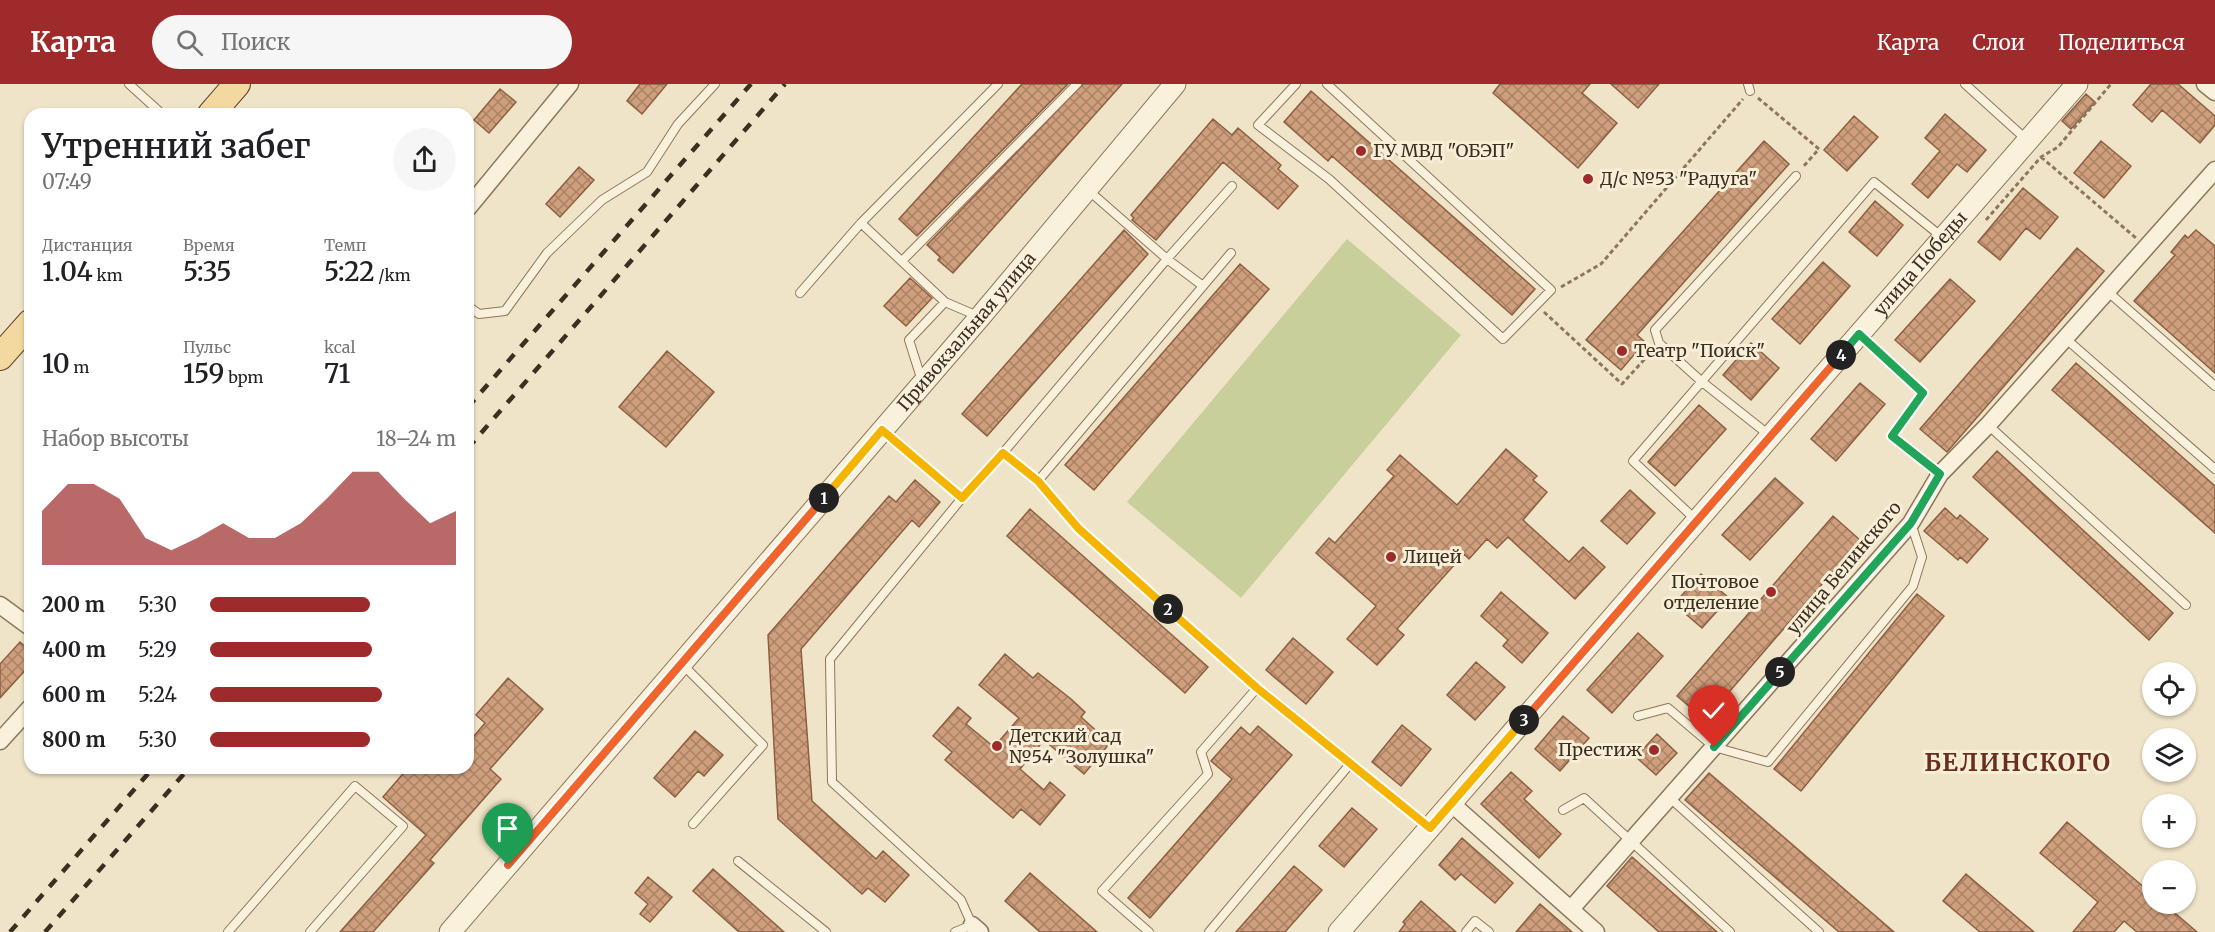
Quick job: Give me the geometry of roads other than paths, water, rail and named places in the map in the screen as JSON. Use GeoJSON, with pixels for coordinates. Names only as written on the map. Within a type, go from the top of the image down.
{"type":"FeatureCollection","features":[{"type":"Feature","properties":{"kind":"main road"},"geometry":{"type":"LineString","coordinates":[[216,108],[237,84]]}},
{"type":"Feature","properties":{"kind":"main road"},"geometry":{"type":"LineString","coordinates":[[0,357],[24,330]]}},
{"type":"Feature","properties":{"kind":"street"},"geometry":{"type":"LineString","coordinates":[[474,201],[570,84]]}},
{"type":"Feature","properties":{"kind":"street","name":"Привокзальная улица"},"geometry":{"type":"LineString","coordinates":[[450,932],[980,317],[1175,84]]}},
{"type":"Feature","properties":{"kind":"street","name":"улица Победы"},"geometry":{"type":"LineString","coordinates":[[1339,932],[1452,804],[1695,519],[1942,238],[2035,149],[2077,84]]}},
{"type":"Feature","properties":{"kind":"street"},"geometry":{"type":"LineString","coordinates":[[2205,84],[2215,92]]}},
{"type":"Feature","properties":{"kind":"street","name":"улица Белинского"},"geometry":{"type":"LineString","coordinates":[[1571,909],[1911,523],[1940,474],[1988,425],[2215,170]]}},
{"type":"Feature","properties":{"kind":"street"},"geometry":{"type":"LineString","coordinates":[[0,605],[24,623]]}},
{"type":"Feature","properties":{"kind":"street"},"geometry":{"type":"LineString","coordinates":[[0,741],[24,715]]}},
{"type":"Feature","properties":{"kind":"street"},"geometry":{"type":"LineString","coordinates":[[1452,804],[1596,932]]}},
{"type":"Feature","properties":{"kind":"lane"},"geometry":{"type":"LineString","coordinates":[[129,84],[155,108]]}},
{"type":"Feature","properties":{"kind":"lane"},"geometry":{"type":"LineString","coordinates":[[474,310],[479,314],[505,311],[548,253],[602,200],[647,172],[678,124],[715,84]]}},
{"type":"Feature","properties":{"kind":"lane"},"geometry":{"type":"LineString","coordinates":[[800,293],[861,223],[998,84]]}},
{"type":"Feature","properties":{"kind":"lane"},"geometry":{"type":"LineString","coordinates":[[903,261],[1077,84]]}},
{"type":"Feature","properties":{"kind":"lane"},"geometry":{"type":"LineString","coordinates":[[1296,84],[1258,125],[1329,179],[1503,339],[1551,290],[1327,84]]}},
{"type":"Feature","properties":{"kind":"lane"},"geometry":{"type":"LineString","coordinates":[[1965,84],[2035,149]]}},
{"type":"Feature","properties":{"kind":"lane"},"geometry":{"type":"LineString","coordinates":[[1769,435],[1701,381],[1659,343],[1655,330],[1796,176]]}},
{"type":"Feature","properties":{"kind":"lane"},"geometry":{"type":"LineString","coordinates":[[1695,519],[1633,461],[1874,182],[1942,238]]}},
{"type":"Feature","properties":{"kind":"lane"},"geometry":{"type":"LineString","coordinates":[[955,932],[972,930],[961,900],[832,782],[830,659],[962,498],[1232,186]]}},
{"type":"Feature","properties":{"kind":"lane"},"geometry":{"type":"LineString","coordinates":[[1086,188],[1167,259],[1203,286]]}},
{"type":"Feature","properties":{"kind":"lane"},"geometry":{"type":"LineString","coordinates":[[861,223],[945,302],[980,317]]}},
{"type":"Feature","properties":{"kind":"lane"},"geometry":{"type":"LineString","coordinates":[[1038,481],[1231,253]]}},
{"type":"Feature","properties":{"kind":"lane"},"geometry":{"type":"LineString","coordinates":[[2107,291],[2215,386]]}},
{"type":"Feature","properties":{"kind":"lane"},"geometry":{"type":"LineString","coordinates":[[922,384],[909,340],[945,302]]}},
{"type":"Feature","properties":{"kind":"lane"},"geometry":{"type":"LineString","coordinates":[[1859,334],[1923,393],[1892,436],[1940,474]]}},
{"type":"Feature","properties":{"kind":"lane"},"geometry":{"type":"LineString","coordinates":[[2065,338],[2215,469]]}},
{"type":"Feature","properties":{"kind":"lane"},"geometry":{"type":"LineString","coordinates":[[1988,425],[2186,605]]}},
{"type":"Feature","properties":{"kind":"lane"},"geometry":{"type":"LineString","coordinates":[[882,430],[962,498]]}},
{"type":"Feature","properties":{"kind":"lane"},"geometry":{"type":"LineString","coordinates":[[1003,453],[1038,481],[1078,528],[1257,688],[1430,828]]}},
{"type":"Feature","properties":{"kind":"lane"},"geometry":{"type":"LineString","coordinates":[[1638,716],[1668,708],[1714,747],[1768,762],[1913,586],[1922,558],[1911,523]]}},
{"type":"Feature","properties":{"kind":"lane"},"geometry":{"type":"LineString","coordinates":[[682,664],[763,745],[693,824]]}},
{"type":"Feature","properties":{"kind":"lane"},"geometry":{"type":"LineString","coordinates":[[1149,932],[1102,891],[1208,774],[1202,752],[1257,688]]}},
{"type":"Feature","properties":{"kind":"lane"},"geometry":{"type":"LineString","coordinates":[[1209,932],[1350,764]]}},
{"type":"Feature","properties":{"kind":"lane"},"geometry":{"type":"LineString","coordinates":[[228,932],[355,786],[403,826],[310,932]]}},
{"type":"Feature","properties":{"kind":"lane"},"geometry":{"type":"LineString","coordinates":[[1563,810],[1584,798],[1630,843],[1730,932]]}},
{"type":"Feature","properties":{"kind":"lane"},"geometry":{"type":"LineString","coordinates":[[1670,798],[1819,932]]}},
{"type":"Feature","properties":{"kind":"lane"},"geometry":{"type":"LineString","coordinates":[[738,861],[826,932]]}},
{"type":"Feature","properties":{"kind":"lane"},"geometry":{"type":"LineString","coordinates":[[1466,932],[1475,921],[1489,932]]}},
{"type":"Feature","properties":{"kind":"railway"},"geometry":{"type":"LineString","coordinates":[[474,400],[751,84]]}},
{"type":"Feature","properties":{"kind":"railway"},"geometry":{"type":"LineString","coordinates":[[474,441],[785,84]]}},
{"type":"Feature","properties":{"kind":"railway"},"geometry":{"type":"LineString","coordinates":[[10,932],[148,774]]}},
{"type":"Feature","properties":{"kind":"railway"},"geometry":{"type":"LineString","coordinates":[[45,932],[184,774]]}},
{"type":"Feature","properties":{"kind":"place","name":"ГУ МВД \"ОБЭП\""},"geometry":{"type":"Point","coordinates":[1361,151]}},
{"type":"Feature","properties":{"kind":"place","name":"Д/с №53 \"Радуга\""},"geometry":{"type":"Point","coordinates":[1588,179]}},
{"type":"Feature","properties":{"kind":"place","name":"Театр \"Поиск\""},"geometry":{"type":"Point","coordinates":[1622,351]}},
{"type":"Feature","properties":{"kind":"place","name":"Лицей"},"geometry":{"type":"Point","coordinates":[1391,557]}},
{"type":"Feature","properties":{"kind":"place","name":"Почтовое отделение"},"geometry":{"type":"Point","coordinates":[1771,592]}},
{"type":"Feature","properties":{"kind":"place","name":"Детский сад №54 \"Золушка\""},"geometry":{"type":"Point","coordinates":[997,746]}},
{"type":"Feature","properties":{"kind":"place","name":"Престиж"},"geometry":{"type":"Point","coordinates":[1654,750]}},
{"type":"Feature","properties":{"kind":"district","name":"БЕЛИНСКОГО"},"geometry":{"type":"Point","coordinates":[2018,763]}}]}
